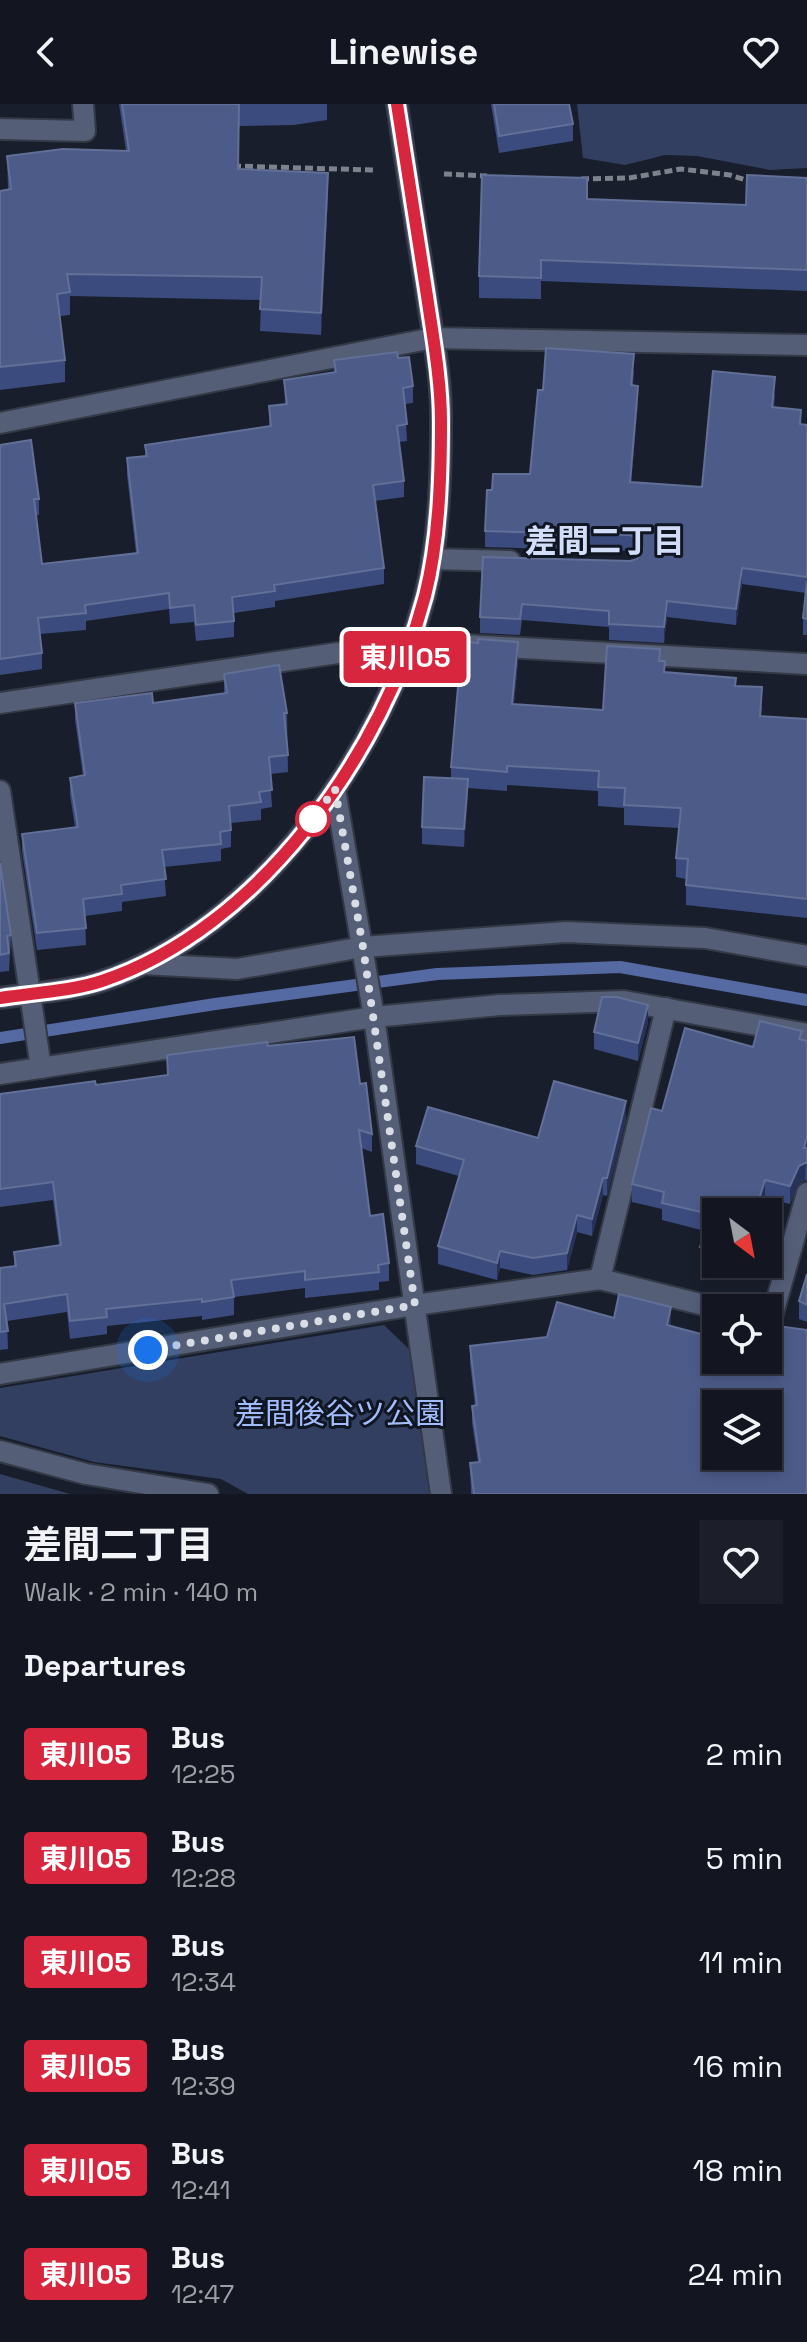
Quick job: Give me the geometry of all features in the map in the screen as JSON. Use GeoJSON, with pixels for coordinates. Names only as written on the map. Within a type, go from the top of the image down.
{"type":"FeatureCollection","features":[{"type":"Feature","properties":{"kind":"street"},"geometry":{"type":"LineString","coordinates":[[0,129],[85,131],[83,104]]}},
{"type":"Feature","properties":{"kind":"street"},"geometry":{"type":"LineString","coordinates":[[0,998],[99,982],[143,964],[183,941],[246,893],[293,846],[335,789],[381,712],[412,642],[426,594],[440,488],[441,418],[433,338],[397,104]]}},
{"type":"Feature","properties":{"kind":"street"},"geometry":{"type":"LineString","coordinates":[[0,423],[433,338],[807,345]]}},
{"type":"Feature","properties":{"kind":"street"},"geometry":{"type":"LineString","coordinates":[[432,559],[523,561]]}},
{"type":"Feature","properties":{"kind":"street"},"geometry":{"type":"LineString","coordinates":[[0,703],[412,642],[807,664]]}},
{"type":"Feature","properties":{"kind":"street"},"geometry":{"type":"LineString","coordinates":[[335,789],[374,1017],[441,1494]]}},
{"type":"Feature","properties":{"kind":"street"},"geometry":{"type":"LineString","coordinates":[[0,791],[41,1068]]}},
{"type":"Feature","properties":{"kind":"street"},"geometry":{"type":"LineString","coordinates":[[143,964],[237,969],[363,947],[566,932],[705,938],[807,956]]}},
{"type":"Feature","properties":{"kind":"street"},"geometry":{"type":"LineString","coordinates":[[0,1074],[374,1017],[500,1005],[624,1001],[807,1034]]}},
{"type":"Feature","properties":{"kind":"street"},"geometry":{"type":"LineString","coordinates":[[600,1279],[666,1008]]}},
{"type":"Feature","properties":{"kind":"street"},"geometry":{"type":"LineString","coordinates":[[778,1294],[807,1193]]}},
{"type":"Feature","properties":{"kind":"street"},"geometry":{"type":"LineString","coordinates":[[0,1374],[415,1305],[600,1279],[702,1304]]}},
{"type":"Feature","properties":{"kind":"street"},"geometry":{"type":"LineString","coordinates":[[782,1328],[795,1331]]}},
{"type":"Feature","properties":{"kind":"street"},"geometry":{"type":"LineString","coordinates":[[0,1451],[86,1474],[208,1494]]}},
{"type":"Feature","properties":{"kind":"path"},"geometry":{"type":"LineString","coordinates":[[218,166],[373,170]]}},
{"type":"Feature","properties":{"kind":"path"},"geometry":{"type":"LineString","coordinates":[[577,179],[629,178],[681,169],[730,175],[753,183]]}},
{"type":"Feature","properties":{"kind":"path"},"geometry":{"type":"LineString","coordinates":[[444,174],[488,176]]}},
{"type":"Feature","properties":{"kind":"green space"},"geometry":{"type":"Polygon","coordinates":[[[577,104],[807,104],[807,168],[770,170],[697,156],[665,155],[625,165],[583,158],[577,104]]]}},
{"type":"Feature","properties":{"kind":"green space","name":"差間後谷ツ公園"},"geometry":{"type":"Polygon","coordinates":[[[384,1325],[414,1354],[434,1494],[248,1494],[221,1479],[94,1462],[0,1436],[0,1388],[384,1325]]]}},
{"type":"Feature","properties":{"kind":"green space"},"geometry":{"type":"Polygon","coordinates":[[[0,1474],[70,1494],[0,1494],[0,1474]]]}},
{"type":"Feature","properties":{"kind":"building"},"geometry":{"type":"Polygon","coordinates":[[[122,104],[239,104],[238,169],[328,173],[321,313],[260,309],[262,277],[67,274],[70,292],[57,294],[65,360],[0,367],[0,191],[11,189],[7,156],[63,149],[129,151],[122,104]]]}},
{"type":"Feature","properties":{"kind":"building"},"geometry":{"type":"Polygon","coordinates":[[[494,104],[569,104],[573,124],[499,136],[494,104]]]}},
{"type":"Feature","properties":{"kind":"building"},"geometry":{"type":"Polygon","coordinates":[[[482,175],[587,178],[587,199],[746,205],[747,175],[807,178],[807,270],[541,260],[541,278],[479,276],[482,175]]]}},
{"type":"Feature","properties":{"kind":"building"},"geometry":{"type":"Polygon","coordinates":[[[546,348],[634,354],[631,385],[638,386],[630,482],[702,487],[713,371],[775,377],[772,407],[801,410],[800,424],[807,425],[807,577],[742,568],[736,609],[667,601],[664,627],[609,624],[609,611],[522,604],[520,619],[480,617],[483,557],[630,561],[637,559],[643,549],[641,541],[630,535],[485,531],[487,490],[492,490],[493,474],[530,474],[538,390],[543,390],[546,348]]]}},
{"type":"Feature","properties":{"kind":"building"},"geometry":{"type":"Polygon","coordinates":[[[397,352],[398,358],[409,357],[413,386],[403,388],[407,424],[397,426],[404,481],[373,485],[384,568],[274,585],[275,591],[232,597],[234,621],[196,625],[194,605],[170,608],[169,593],[85,605],[86,613],[38,618],[42,653],[0,659],[0,445],[31,440],[39,499],[34,499],[42,564],[138,553],[127,458],[147,456],[145,445],[271,426],[269,406],[287,404],[284,380],[336,372],[334,360],[397,352]]]}},
{"type":"Feature","properties":{"kind":"building"},"geometry":{"type":"Polygon","coordinates":[[[807,581],[807,619],[803,618],[807,581]]]}},
{"type":"Feature","properties":{"kind":"building"},"geometry":{"type":"Polygon","coordinates":[[[478,639],[518,642],[512,704],[603,710],[607,646],[660,649],[659,661],[665,661],[664,672],[736,678],[735,686],[762,687],[760,716],[807,719],[807,899],[686,885],[688,859],[676,858],[681,808],[624,805],[625,788],[598,787],[599,771],[507,766],[507,772],[451,767],[462,641],[478,643],[478,639]]]}},
{"type":"Feature","properties":{"kind":"building"},"geometry":{"type":"Polygon","coordinates":[[[279,665],[287,713],[284,713],[288,755],[269,757],[272,790],[259,792],[261,802],[229,806],[231,830],[220,832],[221,844],[162,850],[166,879],[121,885],[122,894],[83,899],[86,928],[37,933],[22,834],[78,827],[70,778],[85,775],[75,703],[152,693],[153,703],[227,693],[224,674],[279,665]]]}},
{"type":"Feature","properties":{"kind":"building"},"geometry":{"type":"Polygon","coordinates":[[[424,777],[468,779],[464,829],[422,827],[424,777]]]}},
{"type":"Feature","properties":{"kind":"building"},"geometry":{"type":"Polygon","coordinates":[[[0,863],[11,935],[7,936],[9,953],[0,955],[0,863]]]}},
{"type":"Feature","properties":{"kind":"building"},"geometry":{"type":"Polygon","coordinates":[[[602,997],[617,997],[648,1005],[638,1043],[594,1032],[602,997]]]}},
{"type":"Feature","properties":{"kind":"building"},"geometry":{"type":"Polygon","coordinates":[[[760,1021],[802,1031],[799,1039],[807,1041],[807,1137],[804,1148],[807,1148],[807,1163],[799,1166],[790,1186],[765,1180],[759,1198],[702,1198],[702,1212],[662,1203],[664,1192],[632,1184],[651,1108],[662,1111],[685,1028],[753,1047],[760,1021]]]}},
{"type":"Feature","properties":{"kind":"building"},"geometry":{"type":"Polygon","coordinates":[[[354,1037],[360,1084],[366,1083],[372,1134],[359,1130],[370,1216],[383,1214],[389,1263],[378,1265],[379,1272],[305,1280],[305,1271],[231,1280],[234,1297],[106,1309],[107,1317],[70,1321],[67,1294],[4,1304],[8,1331],[0,1332],[0,1268],[16,1266],[14,1252],[61,1245],[53,1182],[0,1189],[0,1094],[168,1075],[167,1055],[267,1042],[268,1046],[354,1037]]]}},
{"type":"Feature","properties":{"kind":"building"},"geometry":{"type":"Polygon","coordinates":[[[554,1081],[626,1101],[607,1178],[603,1178],[592,1219],[577,1215],[567,1253],[533,1258],[500,1251],[497,1263],[438,1246],[464,1160],[416,1146],[428,1107],[538,1138],[554,1081]]]}},
{"type":"Feature","properties":{"kind":"building"},"geometry":{"type":"Polygon","coordinates":[[[807,1274],[807,1305],[799,1301],[807,1274]]]}},
{"type":"Feature","properties":{"kind":"building"},"geometry":{"type":"Polygon","coordinates":[[[619,1294],[671,1307],[667,1325],[702,1334],[702,1374],[782,1374],[782,1327],[807,1330],[807,1494],[474,1494],[470,1463],[480,1462],[472,1406],[477,1405],[470,1346],[547,1337],[557,1302],[614,1318],[619,1294]]]}},
{"type":"Feature","properties":{"kind":"waterway"},"geometry":{"type":"LineString","coordinates":[[0,1038],[215,1004],[437,974],[620,967],[807,1000]]}},
{"type":"Feature","properties":{"kind":"bus line","name":"東川05"},"geometry":{"type":"LineString","coordinates":[[0,998],[99,982],[143,964],[183,941],[246,893],[293,846],[335,789],[381,712],[412,642],[426,594],[440,488],[441,418],[433,338],[397,104]]}},
{"type":"Feature","properties":{"kind":"district","name":"差間二丁目"},"geometry":{"type":"Point","coordinates":[605,541]}},
{"type":"Feature","properties":{"kind":"route"},"geometry":{"type":"LineString","coordinates":[[148,1350],[415,1305],[374,1017],[335,789],[307,827],[313,819]]}}]}
